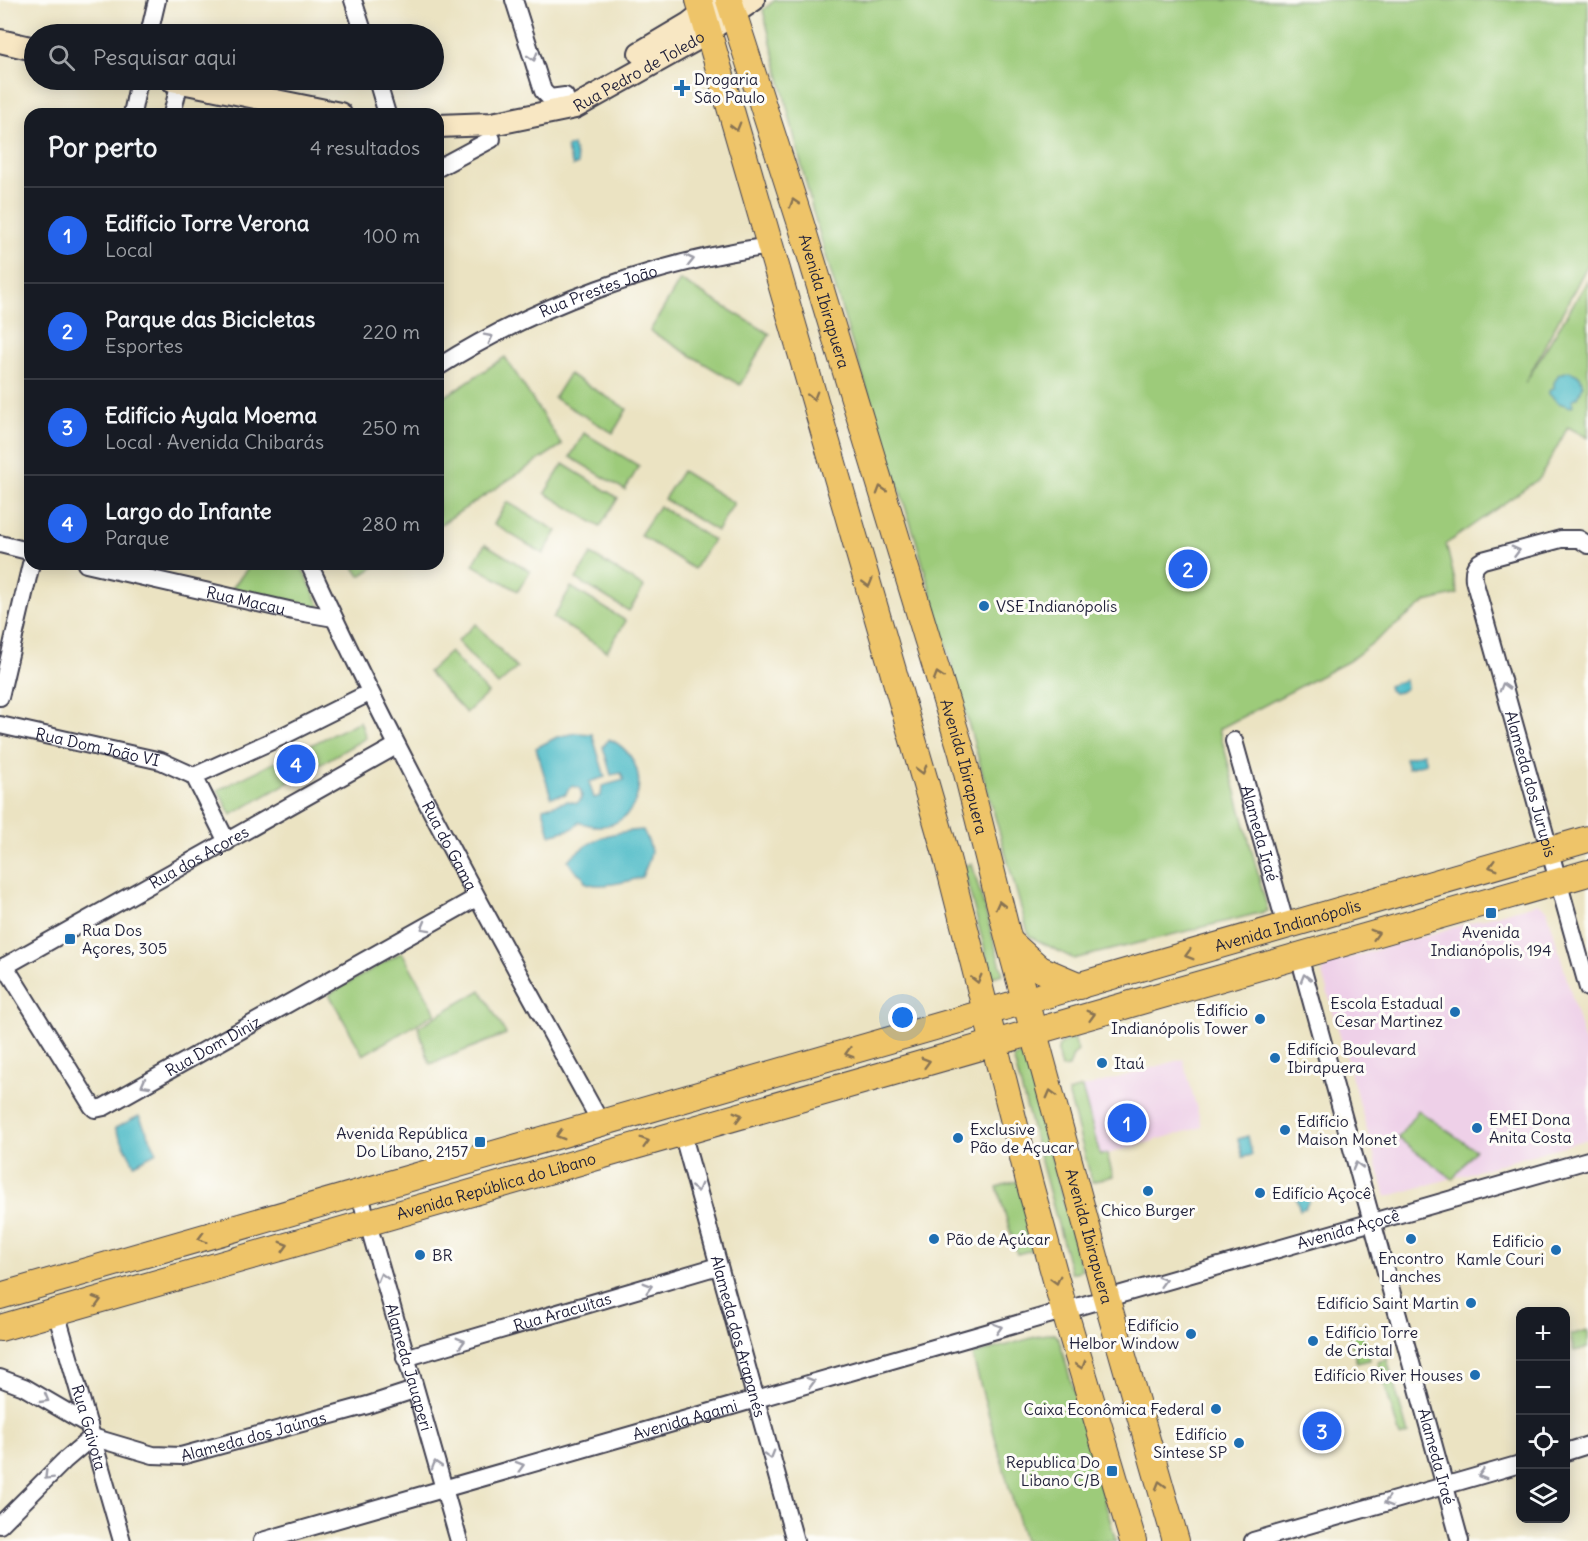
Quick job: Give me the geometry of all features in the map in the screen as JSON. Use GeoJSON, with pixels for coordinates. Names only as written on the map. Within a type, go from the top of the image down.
{"type":"FeatureCollection","features":[{"type":"Feature","properties":{"kind":"main road"},"geometry":{"type":"LineString","coordinates":[[715,10],[770,246],[946,854],[993,1044],[1064,1309],[1133,1541]]}},
{"type":"Feature","properties":{"kind":"main road","name":"Avenida Ibirapuera"},"geometry":{"type":"LineString","coordinates":[[715,10],[800,221],[962,753],[1009,941],[1106,1298],[1176,1541]]}},
{"type":"Feature","properties":{"kind":"main road","name":"Avenida Indianópolis"},"geometry":{"type":"LineString","coordinates":[[986,1014],[1588,839]]}},
{"type":"Feature","properties":{"kind":"main road","name":"Avenida Indianópolis"},"geometry":{"type":"LineString","coordinates":[[993,1044],[1588,873]]}},
{"type":"Feature","properties":{"kind":"main road"},"geometry":{"type":"LineString","coordinates":[[1009,941],[1040,969],[1080,986]]}},
{"type":"Feature","properties":{"kind":"main road","name":"Avenida República do Líbano"},"geometry":{"type":"LineString","coordinates":[[0,1296],[986,1014]]}},
{"type":"Feature","properties":{"kind":"main road","name":"Avenida República do Líbano"},"geometry":{"type":"LineString","coordinates":[[0,1328],[993,1044]]}},
{"type":"Feature","properties":{"kind":"main road"},"geometry":{"type":"LineString","coordinates":[[682,1132],[681,1125],[689,1115],[734,1086]]}},
{"type":"Feature","properties":{"kind":"street"},"geometry":{"type":"LineString","coordinates":[[151,24],[157,0]]}},
{"type":"Feature","properties":{"kind":"street"},"geometry":{"type":"LineString","coordinates":[[353,0],[361,24]]}},
{"type":"Feature","properties":{"kind":"street"},"geometry":{"type":"LineString","coordinates":[[514,0],[553,100]]}},
{"type":"Feature","properties":{"kind":"street","name":"Rua Pedro de Toledo"},"geometry":{"type":"LineString","coordinates":[[444,127],[492,131],[517,129],[553,100],[689,24],[715,10],[753,0]]}},
{"type":"Feature","properties":{"kind":"street"},"geometry":{"type":"LineString","coordinates":[[0,41],[24,47]]}},
{"type":"Feature","properties":{"kind":"street"},"geometry":{"type":"LineString","coordinates":[[133,108],[137,90]]}},
{"type":"Feature","properties":{"kind":"street"},"geometry":{"type":"LineString","coordinates":[[173,108],[175,90]]}},
{"type":"Feature","properties":{"kind":"street"},"geometry":{"type":"LineString","coordinates":[[224,90],[311,108]]}},
{"type":"Feature","properties":{"kind":"street"},"geometry":{"type":"LineString","coordinates":[[380,90],[385,108]]}},
{"type":"Feature","properties":{"kind":"street"},"geometry":{"type":"LineString","coordinates":[[444,164],[492,131]]}},
{"type":"Feature","properties":{"kind":"street","name":"Rua Pedro de Toledo"},"geometry":{"type":"LineString","coordinates":[[444,141],[465,142],[492,131]]}},
{"type":"Feature","properties":{"kind":"street","name":"Rua Prestes João"},"geometry":{"type":"LineString","coordinates":[[444,363],[494,336],[570,301],[668,265],[720,253],[770,246]]}},
{"type":"Feature","properties":{"kind":"street","name":"Alameda dos Jurupis"},"geometry":{"type":"LineString","coordinates":[[1588,545],[1579,539],[1561,539],[1483,560],[1475,566],[1474,579],[1588,988]]}},
{"type":"Feature","properties":{"kind":"street"},"geometry":{"type":"LineString","coordinates":[[0,544],[24,553]]}},
{"type":"Feature","properties":{"kind":"street"},"geometry":{"type":"LineString","coordinates":[[0,697],[27,570]]}},
{"type":"Feature","properties":{"kind":"street","name":"Rua Macau"},"geometry":{"type":"LineString","coordinates":[[112,570],[293,611],[334,618]]}},
{"type":"Feature","properties":{"kind":"street","name":"Rua do Gama"},"geometry":{"type":"LineString","coordinates":[[312,570],[396,746],[476,898],[601,1123]]}},
{"type":"Feature","properties":{"kind":"street"},"geometry":{"type":"LineString","coordinates":[[227,842],[194,776],[285,735],[369,693]]}},
{"type":"Feature","properties":{"kind":"street","name":"Rua Dom João VI"},"geometry":{"type":"LineString","coordinates":[[0,725],[161,761],[194,776]]}},
{"type":"Feature","properties":{"kind":"street","name":"Alameda Iraé"},"geometry":{"type":"LineString","coordinates":[[1234,741],[1286,926]]}},
{"type":"Feature","properties":{"kind":"street","name":"Rua dos Açores"},"geometry":{"type":"LineString","coordinates":[[3,967],[396,746]]}},
{"type":"Feature","properties":{"kind":"street","name":"Rua Dom Diniz"},"geometry":{"type":"LineString","coordinates":[[3,967],[92,1106],[99,1109],[476,898]]}},
{"type":"Feature","properties":{"kind":"street","name":"Alameda Iraé"},"geometry":{"type":"LineString","coordinates":[[1299,956],[1460,1541]]}},
{"type":"Feature","properties":{"kind":"street","name":"Alameda dos Arapanés"},"geometry":{"type":"LineString","coordinates":[[682,1132],[795,1541]]}},
{"type":"Feature","properties":{"kind":"street","name":"Avenida Açocê"},"geometry":{"type":"LineString","coordinates":[[1106,1298],[1588,1160]]}},
{"type":"Feature","properties":{"kind":"street","name":"Alameda Jauaperi"},"geometry":{"type":"LineString","coordinates":[[359,1192],[459,1541]]}},
{"type":"Feature","properties":{"kind":"street","name":"Rua Aracuítas"},"geometry":{"type":"LineString","coordinates":[[405,1358],[718,1266]]}},
{"type":"Feature","properties":{"kind":"street","name":"Avenida Agami"},"geometry":{"type":"LineString","coordinates":[[262,1541],[1106,1298]]}},
{"type":"Feature","properties":{"kind":"street","name":"Rua Gaivota"},"geometry":{"type":"LineString","coordinates":[[56,1312],[122,1541]]}},
{"type":"Feature","properties":{"kind":"street","name":"Alameda dos Jaúnas"},"geometry":{"type":"LineString","coordinates":[[0,1378],[24,1387],[91,1431],[153,1455],[181,1456],[368,1405],[414,1390]]}},
{"type":"Feature","properties":{"kind":"street"},"geometry":{"type":"LineString","coordinates":[[0,1525],[91,1431]]}},
{"type":"Feature","properties":{"kind":"street"},"geometry":{"type":"LineString","coordinates":[[1570,1451],[1588,1445]]}},
{"type":"Feature","properties":{"kind":"street"},"geometry":{"type":"LineString","coordinates":[[1253,1541],[1516,1465]]}},
{"type":"Feature","properties":{"kind":"shaded area","name":"Escola Estadual Cesar Martinez"},"geometry":{"type":"Polygon","coordinates":[[[1537,903],[1547,909],[1588,1053],[1588,1139],[1386,1197],[1322,973],[1328,964],[1537,903]]]}},
{"type":"Feature","properties":{"kind":"shaded area"},"geometry":{"type":"Polygon","coordinates":[[[1183,1059],[1202,1127],[1086,1160],[1068,1092],[1183,1059]]]}},
{"type":"Feature","properties":{"kind":"green space"},"geometry":{"type":"Polygon","coordinates":[[[775,0],[1588,0],[1588,264],[1525,383],[1588,280],[1588,438],[1568,427],[1540,478],[1446,544],[1458,594],[1426,602],[1349,661],[1219,729],[1268,911],[1074,959],[1029,936],[916,540],[849,334],[813,212],[763,10],[775,0]]]}},
{"type":"Feature","properties":{"kind":"green space"},"geometry":{"type":"Polygon","coordinates":[[[680,280],[770,334],[740,385],[650,331],[680,280]]]}},
{"type":"Feature","properties":{"kind":"green space"},"geometry":{"type":"Polygon","coordinates":[[[505,357],[562,445],[444,522],[444,397],[505,357]]]}},
{"type":"Feature","properties":{"kind":"green space"},"geometry":{"type":"Polygon","coordinates":[[[569,374],[627,409],[613,433],[554,398],[569,374]]]}},
{"type":"Feature","properties":{"kind":"green space"},"geometry":{"type":"Polygon","coordinates":[[[584,433],[639,466],[625,490],[570,457],[584,433]]]}},
{"type":"Feature","properties":{"kind":"green space"},"geometry":{"type":"Polygon","coordinates":[[[563,464],[618,498],[600,527],[545,493],[563,464]]]}},
{"type":"Feature","properties":{"kind":"green space"},"geometry":{"type":"Polygon","coordinates":[[[682,471],[734,503],[717,531],[664,499],[682,471]]]}},
{"type":"Feature","properties":{"kind":"green space"},"geometry":{"type":"Polygon","coordinates":[[[507,502],[557,531],[543,554],[494,524],[507,502]]]}},
{"type":"Feature","properties":{"kind":"green space"},"geometry":{"type":"Polygon","coordinates":[[[659,506],[713,540],[694,569],[640,535],[659,506]]]}},
{"type":"Feature","properties":{"kind":"green space"},"geometry":{"type":"Polygon","coordinates":[[[485,544],[530,571],[518,591],[473,565],[485,544]]]}},
{"type":"Feature","properties":{"kind":"green space"},"geometry":{"type":"Polygon","coordinates":[[[591,554],[644,587],[629,611],[576,579],[591,554]]]}},
{"type":"Feature","properties":{"kind":"green space"},"geometry":{"type":"Polygon","coordinates":[[[246,570],[303,570],[321,608],[232,588],[246,570]]]}},
{"type":"Feature","properties":{"kind":"green space"},"geometry":{"type":"Polygon","coordinates":[[[356,570],[370,570],[360,576],[356,570]]]}},
{"type":"Feature","properties":{"kind":"green space"},"geometry":{"type":"Polygon","coordinates":[[[571,587],[626,621],[607,651],[553,618],[571,587]]]}},
{"type":"Feature","properties":{"kind":"green space"},"geometry":{"type":"Polygon","coordinates":[[[476,624],[517,668],[498,685],[457,641],[476,624]]]}},
{"type":"Feature","properties":{"kind":"green space"},"geometry":{"type":"Polygon","coordinates":[[[450,652],[488,693],[466,713],[428,672],[450,652]]]}},
{"type":"Feature","properties":{"kind":"green space"},"geometry":{"type":"Polygon","coordinates":[[[360,721],[366,738],[231,815],[218,790],[360,721]]]}},
{"type":"Feature","properties":{"kind":"green space"},"geometry":{"type":"Polygon","coordinates":[[[972,864],[1003,974],[992,977],[963,866],[972,864]]]}},
{"type":"Feature","properties":{"kind":"green space"},"geometry":{"type":"Polygon","coordinates":[[[402,952],[436,1013],[363,1055],[329,994],[402,952]]]}},
{"type":"Feature","properties":{"kind":"green space"},"geometry":{"type":"Polygon","coordinates":[[[481,990],[506,1034],[430,1064],[418,1027],[481,990]]]}},
{"type":"Feature","properties":{"kind":"green space"},"geometry":{"type":"Polygon","coordinates":[[[1074,1038],[1078,1051],[1073,1055],[1069,1067],[1061,1068],[1058,1048],[1074,1038]]]}},
{"type":"Feature","properties":{"kind":"green space"},"geometry":{"type":"Polygon","coordinates":[[[1024,1054],[1082,1270],[1071,1273],[1013,1057],[1024,1054]]]}},
{"type":"Feature","properties":{"kind":"green space"},"geometry":{"type":"Polygon","coordinates":[[[1082,1088],[1100,1155],[1107,1154],[1113,1176],[1092,1182],[1068,1092],[1082,1088]]]}},
{"type":"Feature","properties":{"kind":"green space"},"geometry":{"type":"Polygon","coordinates":[[[1418,1110],[1475,1150],[1453,1179],[1398,1138],[1418,1110]]]}},
{"type":"Feature","properties":{"kind":"green space"},"geometry":{"type":"Polygon","coordinates":[[[1017,1181],[1037,1249],[1017,1254],[997,1187],[1017,1181]]]}},
{"type":"Feature","properties":{"kind":"green space"},"geometry":{"type":"Polygon","coordinates":[[[1360,1324],[1370,1360],[1357,1363],[1347,1328],[1360,1324]]]}},
{"type":"Feature","properties":{"kind":"green space"},"geometry":{"type":"Polygon","coordinates":[[[1588,1330],[1588,1348],[1574,1351],[1570,1335],[1588,1330]]]}},
{"type":"Feature","properties":{"kind":"green space"},"geometry":{"type":"Polygon","coordinates":[[[1049,1333],[1059,1339],[1116,1541],[1024,1541],[972,1355],[1049,1333]]]}},
{"type":"Feature","properties":{"kind":"green space"},"geometry":{"type":"Polygon","coordinates":[[[1387,1359],[1408,1434],[1400,1437],[1378,1362],[1387,1359]]]}},
{"type":"Feature","properties":{"kind":"water"},"geometry":{"type":"Polygon","coordinates":[[[573,145],[578,164],[573,166],[566,148],[573,145]]]}},
{"type":"Feature","properties":{"kind":"water"},"geometry":{"type":"Polygon","coordinates":[[[1569,371],[1580,376],[1583,386],[1578,397],[1572,400],[1571,407],[1559,403],[1549,394],[1559,374],[1569,371]]]}},
{"type":"Feature","properties":{"kind":"water"},"geometry":{"type":"Polygon","coordinates":[[[1405,680],[1406,688],[1400,692],[1394,693],[1389,690],[1388,686],[1405,680]]]}},
{"type":"Feature","properties":{"kind":"water"},"geometry":{"type":"Polygon","coordinates":[[[576,733],[592,734],[605,777],[589,782],[594,798],[601,796],[602,786],[624,780],[621,773],[611,775],[603,747],[609,739],[625,750],[635,765],[639,782],[636,798],[629,812],[616,822],[600,826],[579,822],[574,828],[550,835],[543,808],[568,801],[577,803],[582,794],[579,788],[573,786],[566,794],[551,797],[536,748],[557,737],[576,733]]]}},
{"type":"Feature","properties":{"kind":"water"},"geometry":{"type":"Polygon","coordinates":[[[1423,753],[1426,763],[1408,768],[1405,758],[1423,753]]]}},
{"type":"Feature","properties":{"kind":"water"},"geometry":{"type":"Polygon","coordinates":[[[643,830],[651,854],[642,877],[613,884],[590,884],[574,870],[568,860],[585,846],[602,837],[620,832],[643,830]]]}},
{"type":"Feature","properties":{"kind":"water"},"geometry":{"type":"Polygon","coordinates":[[[139,1116],[157,1152],[134,1164],[115,1128],[139,1116]]]}},
{"type":"Feature","properties":{"kind":"water"},"geometry":{"type":"Polygon","coordinates":[[[1248,1136],[1252,1155],[1243,1157],[1238,1139],[1248,1136]]]}},
{"type":"Feature","properties":{"kind":"water"},"geometry":{"type":"Polygon","coordinates":[[[1296,1188],[1307,1193],[1309,1201],[1305,1208],[1300,1210],[1296,1197],[1289,1193],[1290,1189],[1296,1188]]]}},
{"type":"Feature","properties":{"kind":"place","name":"Drogaria São Paulo"},"geometry":{"type":"Point","coordinates":[682,88]}},
{"type":"Feature","properties":{"kind":"place","name":"Parque das Bicicletas"},"geometry":{"type":"Point","coordinates":[1188,569]}},
{"type":"Feature","properties":{"kind":"place","name":"VSE Indianópolis"},"geometry":{"type":"Point","coordinates":[984,606]}},
{"type":"Feature","properties":{"kind":"place","name":"Largo do Infante"},"geometry":{"type":"Point","coordinates":[296,764]}},
{"type":"Feature","properties":{"kind":"place","name":"Avenida Indianópolis, 194"},"geometry":{"type":"Point","coordinates":[1491,913]}},
{"type":"Feature","properties":{"kind":"place","name":"Rua Dos Açores, 305"},"geometry":{"type":"Point","coordinates":[70,939]}},
{"type":"Feature","properties":{"kind":"place","name":"Escola Estadual Cesar Martinez"},"geometry":{"type":"Point","coordinates":[1455,1012]}},
{"type":"Feature","properties":{"kind":"place","name":"Edifício Indianópolis Tower"},"geometry":{"type":"Point","coordinates":[1260,1019]}},
{"type":"Feature","properties":{"kind":"place","name":"Edifício Boulevard Ibirapuera"},"geometry":{"type":"Point","coordinates":[1275,1058]}},
{"type":"Feature","properties":{"kind":"place","name":"Itaú"},"geometry":{"type":"Point","coordinates":[1102,1063]}},
{"type":"Feature","properties":{"kind":"place","name":"Edifício Torre Verona"},"geometry":{"type":"Point","coordinates":[1127,1123]}},
{"type":"Feature","properties":{"kind":"place","name":"EMEI Dona Anita Costa"},"geometry":{"type":"Point","coordinates":[1477,1128]}},
{"type":"Feature","properties":{"kind":"place","name":"Edifício Maison Monet"},"geometry":{"type":"Point","coordinates":[1285,1130]}},
{"type":"Feature","properties":{"kind":"place","name":"Exclusive Pão de Açucar"},"geometry":{"type":"Point","coordinates":[958,1138]}},
{"type":"Feature","properties":{"kind":"place","name":"Avenida República Do Líbano, 2157"},"geometry":{"type":"Point","coordinates":[480,1142]}},
{"type":"Feature","properties":{"kind":"place","name":"Chico Burger"},"geometry":{"type":"Point","coordinates":[1148,1191]}},
{"type":"Feature","properties":{"kind":"place","name":"Edifício Açocê"},"geometry":{"type":"Point","coordinates":[1260,1193]}},
{"type":"Feature","properties":{"kind":"place","name":"Pão de Açúcar"},"geometry":{"type":"Point","coordinates":[934,1239]}},
{"type":"Feature","properties":{"kind":"place","name":"Encontro Lanches"},"geometry":{"type":"Point","coordinates":[1411,1239]}},
{"type":"Feature","properties":{"kind":"place","name":"Edificio Kamle Couri"},"geometry":{"type":"Point","coordinates":[1556,1250]}},
{"type":"Feature","properties":{"kind":"place","name":"BR"},"geometry":{"type":"Point","coordinates":[420,1255]}},
{"type":"Feature","properties":{"kind":"place","name":"Edifício Saint Martin"},"geometry":{"type":"Point","coordinates":[1471,1303]}},
{"type":"Feature","properties":{"kind":"place","name":"Edifício Helbor Window"},"geometry":{"type":"Point","coordinates":[1191,1334]}},
{"type":"Feature","properties":{"kind":"place","name":"Edifício Torre de Cristal"},"geometry":{"type":"Point","coordinates":[1313,1341]}},
{"type":"Feature","properties":{"kind":"place","name":"Edifício River Houses"},"geometry":{"type":"Point","coordinates":[1475,1375]}},
{"type":"Feature","properties":{"kind":"place","name":"Caixa Econômica Federal"},"geometry":{"type":"Point","coordinates":[1216,1409]}},
{"type":"Feature","properties":{"kind":"place","name":"Edifício Ayala Moema"},"geometry":{"type":"Point","coordinates":[1322,1431]}},
{"type":"Feature","properties":{"kind":"place","name":"Edifício Síntese SP"},"geometry":{"type":"Point","coordinates":[1239,1443]}},
{"type":"Feature","properties":{"kind":"place","name":"Republica Do Libano C/B"},"geometry":{"type":"Point","coordinates":[1112,1471]}}]}
